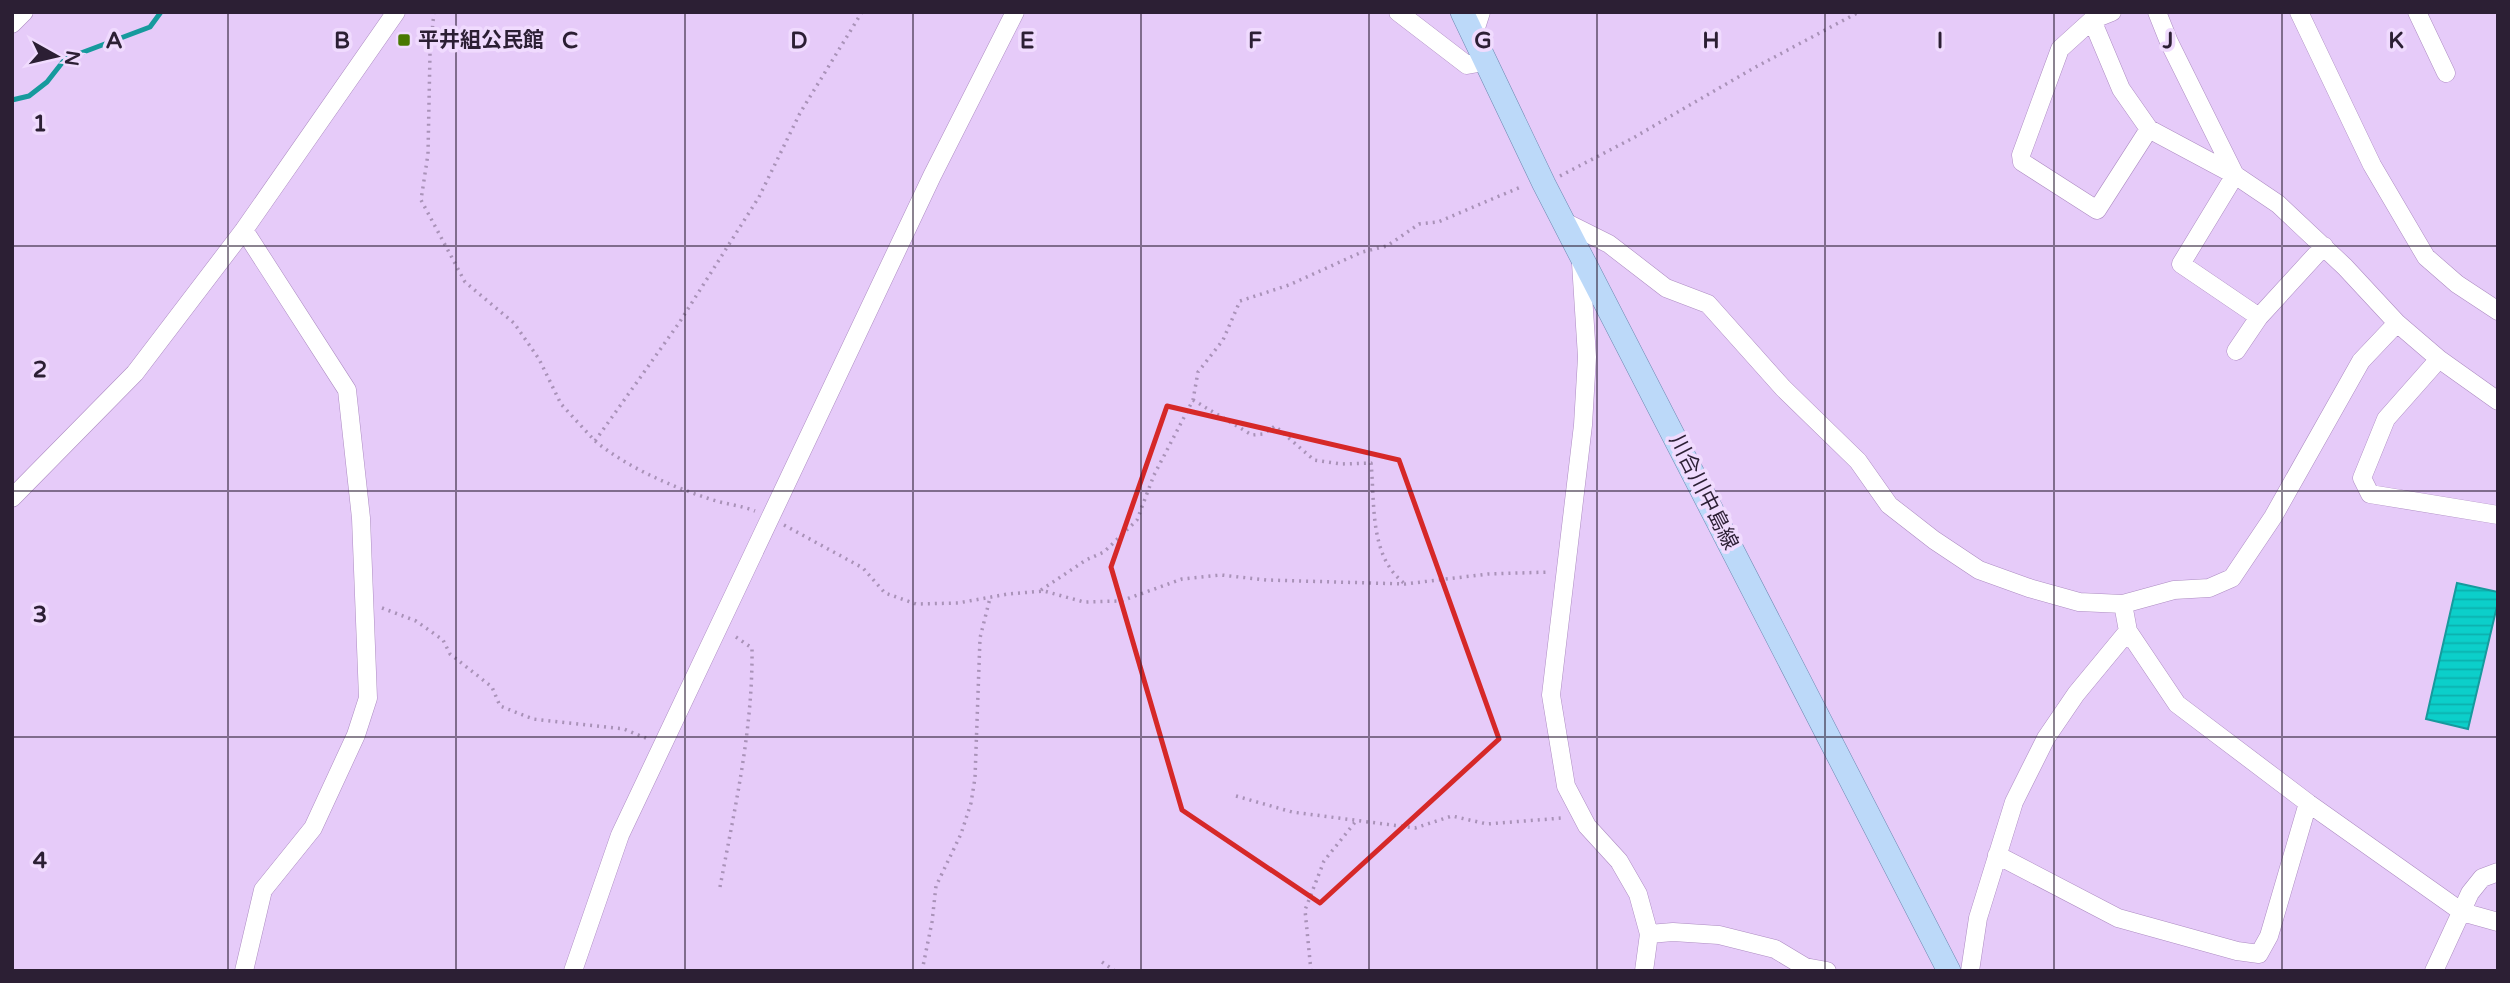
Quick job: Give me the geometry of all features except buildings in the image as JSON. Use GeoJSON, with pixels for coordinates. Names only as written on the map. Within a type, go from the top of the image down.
{"type":"FeatureCollection","features":[{"type":"Feature","properties":{"kind":"main road","name":"川合川中島線"},"geometry":{"type":"LineString","coordinates":[[1462,12],[1542,182],[1949,971]]}},
{"type":"Feature","properties":{"kind":"street"},"geometry":{"type":"LineString","coordinates":[[12,24],[24,12]]}},
{"type":"Feature","properties":{"kind":"street"},"geometry":{"type":"LineString","coordinates":[[12,498],[135,373],[244,230],[396,12]]}},
{"type":"Feature","properties":{"kind":"street"},"geometry":{"type":"LineString","coordinates":[[573,971],[620,835],[932,176],[1014,12]]}},
{"type":"Feature","properties":{"kind":"street"},"geometry":{"type":"LineString","coordinates":[[1398,12],[1467,65],[1484,62]]}},
{"type":"Feature","properties":{"kind":"street"},"geometry":{"type":"LineString","coordinates":[[1473,37],[1481,12]]}},
{"type":"Feature","properties":{"kind":"street"},"geometry":{"type":"LineString","coordinates":[[2112,12],[2092,20],[2060,49],[2021,155],[2022,162],[2097,210],[2149,129]]}},
{"type":"Feature","properties":{"kind":"street"},"geometry":{"type":"LineString","coordinates":[[2157,12],[2169,42],[2235,175]]}},
{"type":"Feature","properties":{"kind":"street"},"geometry":{"type":"LineString","coordinates":[[2298,12],[2372,165],[2426,257],[2457,284],[2498,311]]}},
{"type":"Feature","properties":{"kind":"street"},"geometry":{"type":"LineString","coordinates":[[2417,12],[2446,73]]}},
{"type":"Feature","properties":{"kind":"street"},"geometry":{"type":"LineString","coordinates":[[2092,20],[2121,89],[2149,129],[2235,175],[2278,204],[2324,246],[2397,323],[2439,359],[2498,401]]}},
{"type":"Feature","properties":{"kind":"street"},"geometry":{"type":"LineString","coordinates":[[2235,175],[2181,264],[2259,317]]}},
{"type":"Feature","properties":{"kind":"street"},"geometry":{"type":"LineString","coordinates":[[1563,221],[1609,244],[1666,288],[1708,304],[1783,388],[1858,461],[1889,505],[1934,540],[1979,570],[2029,589],[2079,602],[2123,604],[2174,590],[2209,588],[2232,578],[2273,517],[2361,361],[2397,323]]}},
{"type":"Feature","properties":{"kind":"street"},"geometry":{"type":"LineString","coordinates":[[244,230],[347,390],[360,518],[368,698],[356,735],[313,828],[263,890],[244,971]]}},
{"type":"Feature","properties":{"kind":"street"},"geometry":{"type":"LineString","coordinates":[[2236,351],[2259,317],[2324,246]]}},
{"type":"Feature","properties":{"kind":"street"},"geometry":{"type":"LineString","coordinates":[[1580,252],[1587,357],[1576,499],[1551,695],[1566,786],[1587,826],[1619,861],[1638,894],[1649,934],[1644,971]]}},
{"type":"Feature","properties":{"kind":"street"},"geometry":{"type":"LineString","coordinates":[[2439,359],[2386,419],[2362,478],[2370,494],[2498,515]]}},
{"type":"Feature","properties":{"kind":"street"},"geometry":{"type":"LineString","coordinates":[[2123,604],[2128,631],[2177,704],[2308,803],[2462,912],[2498,922]]}},
{"type":"Feature","properties":{"kind":"street"},"geometry":{"type":"LineString","coordinates":[[1970,971],[1978,918],[2014,802],[2046,738],[2076,694],[2128,631]]}},
{"type":"Feature","properties":{"kind":"street"},"geometry":{"type":"LineString","coordinates":[[1997,855],[2118,918],[2237,951],[2259,954],[2269,936],[2308,803]]}},
{"type":"Feature","properties":{"kind":"street"},"geometry":{"type":"LineString","coordinates":[[2434,971],[2470,892],[2482,878],[2498,872]]}},
{"type":"Feature","properties":{"kind":"street"},"geometry":{"type":"LineString","coordinates":[[1649,934],[1673,932],[1719,935],[1776,950],[1805,967],[1827,971]]}},
{"type":"Feature","properties":{"kind":"path"},"geometry":{"type":"LineString","coordinates":[[433,12],[428,154],[421,200],[465,282],[514,323],[539,359],[561,404],[595,441],[614,457],[708,499],[743,507],[771,518],[863,568],[885,593],[916,604],[958,603],[1044,591],[1084,602],[1121,601],[1182,579],[1221,575],[1267,580],[1405,584],[1488,574],[1566,571]]}},
{"type":"Feature","properties":{"kind":"path"},"geometry":{"type":"LineString","coordinates":[[595,441],[679,323],[759,197],[800,113],[862,12]]}},
{"type":"Feature","properties":{"kind":"path"},"geometry":{"type":"LineString","coordinates":[[1038,592],[1086,560],[1104,552],[1137,520],[1154,475],[1193,400],[1198,372],[1223,340],[1240,301],[1289,285],[1362,252],[1387,246],[1419,224],[1438,222],[1542,182],[1633,138],[1752,69],[1859,12]]}},
{"type":"Feature","properties":{"kind":"path"},"geometry":{"type":"LineString","coordinates":[[1193,400],[1252,435],[1263,434],[1275,426],[1314,460],[1341,464],[1371,463],[1378,542],[1391,573],[1405,584]]}},
{"type":"Feature","properties":{"kind":"path"},"geometry":{"type":"LineString","coordinates":[[922,971],[936,886],[961,834],[971,803],[975,778],[981,638],[990,597]]}},
{"type":"Feature","properties":{"kind":"path"},"geometry":{"type":"LineString","coordinates":[[364,605],[382,608],[416,621],[443,640],[450,654],[492,687],[500,706],[533,719],[624,729],[662,745]]}},
{"type":"Feature","properties":{"kind":"path"},"geometry":{"type":"LineString","coordinates":[[718,628],[743,640],[752,648],[747,743],[720,887]]}},
{"type":"Feature","properties":{"kind":"path"},"geometry":{"type":"LineString","coordinates":[[1236,796],[1292,812],[1415,828],[1452,816],[1487,824],[1582,816]]}},
{"type":"Feature","properties":{"kind":"path"},"geometry":{"type":"LineString","coordinates":[[1311,971],[1305,910],[1324,861],[1356,821]]}},
{"type":"Feature","properties":{"kind":"path"},"geometry":{"type":"LineString","coordinates":[[1102,962],[1115,971]]}},
{"type":"Feature","properties":{"kind":"highlighted area"},"geometry":{"type":"Polygon","coordinates":[[[1167,406],[1399,460],[1499,739],[1320,903],[1182,810],[1111,567],[1167,406]]]}},
{"type":"Feature","properties":{"kind":"shaded area"},"geometry":{"type":"Polygon","coordinates":[[[2457,583],[2498,592],[2498,602],[2468,729],[2426,719],[2457,583]]]}},
{"type":"Feature","properties":{"kind":"waterway"},"geometry":{"type":"LineString","coordinates":[[12,100],[29,96],[47,82],[65,59],[150,27],[161,12]]}},
{"type":"Feature","properties":{"kind":"place","name":"平井組公民館"},"geometry":{"type":"Point","coordinates":[404,40]}}]}
